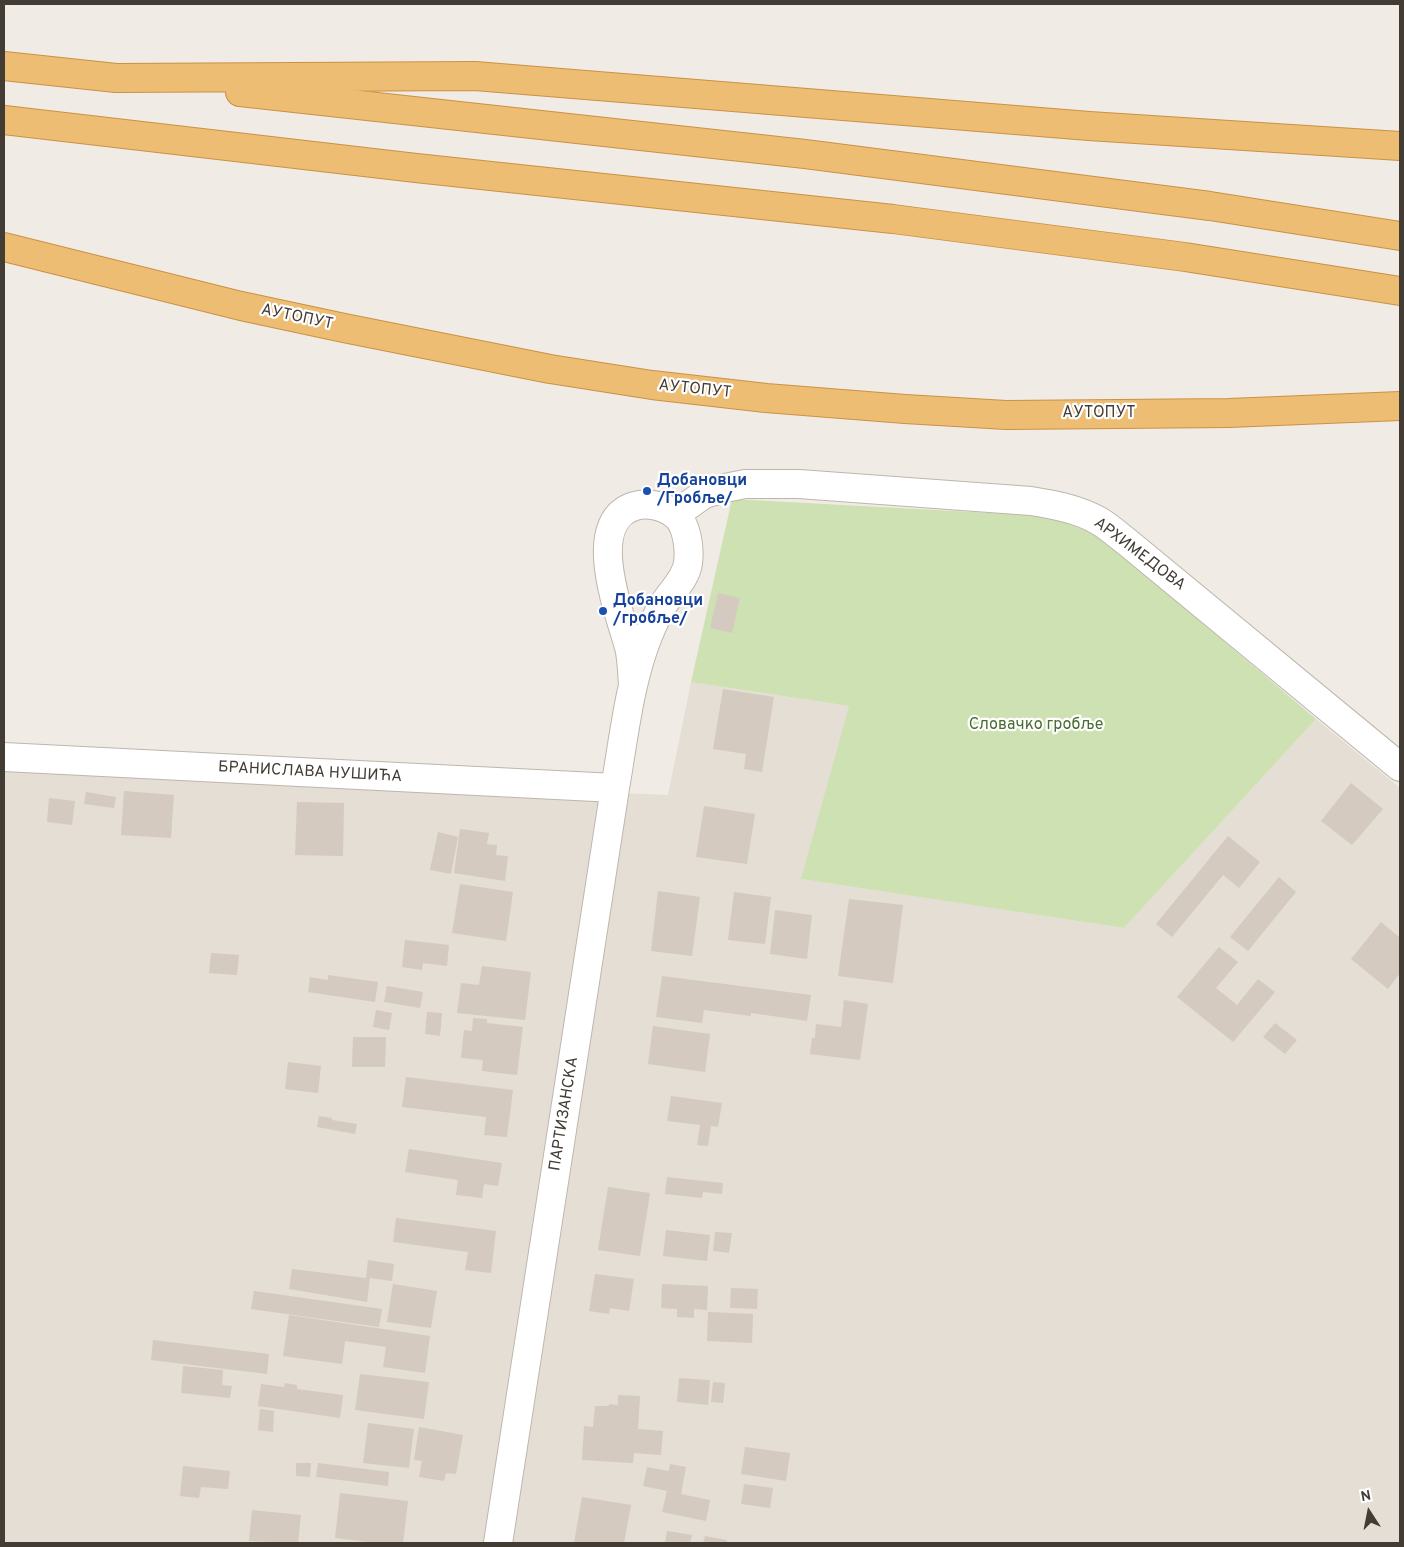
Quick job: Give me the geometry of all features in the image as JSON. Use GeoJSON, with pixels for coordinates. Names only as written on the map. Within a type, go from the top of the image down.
{"type":"FeatureCollection","features":[{"type":"Feature","properties":{"kind":"highway"},"geometry":{"type":"LineString","coordinates":[[4,66],[805,154],[1200,204],[1400,236]]}},
{"type":"Feature","properties":{"kind":"highway"},"geometry":{"type":"LineString","coordinates":[[116,78],[474,76],[1089,126],[1400,146]]}},
{"type":"Feature","properties":{"kind":"highway"},"geometry":{"type":"LineString","coordinates":[[4,120],[416,168],[893,219],[1184,257],[1400,291]]}},
{"type":"Feature","properties":{"kind":"highway","name":"АУТОПУТ"},"geometry":{"type":"LineString","coordinates":[[4,247],[241,306],[550,369],[662,386],[776,399],[1006,415],[1229,413],[1400,406]]}},
{"type":"Feature","properties":{"kind":"street","name":"АРХИМЕДОВА"},"geometry":{"type":"LineString","coordinates":[[676,514],[704,494],[745,484],[799,484],[1031,501],[1077,511],[1099,521],[1127,542],[1400,767]]}},
{"type":"Feature","properties":{"kind":"street"},"geometry":{"type":"LineString","coordinates":[[648,504],[664,508],[676,514],[684,527],[689,546],[688,565],[680,581],[663,605],[648,636],[633,685],[630,650],[609,574],[607,551],[615,520],[625,510],[648,504]]}},
{"type":"Feature","properties":{"kind":"street","name":"ПАРТИЗАНСКА"},"geometry":{"type":"LineString","coordinates":[[498,1543],[615,788],[633,685]]}},
{"type":"Feature","properties":{"kind":"street","name":"БРАНИСЛАВА НУШИЋА"},"geometry":{"type":"LineString","coordinates":[[4,757],[615,788]]}},
{"type":"Feature","properties":{"kind":"shaded area"},"geometry":{"type":"Polygon","coordinates":[[[691,682],[849,706],[802,879],[1124,928],[1316,719],[1400,788],[1400,1543],[4,1543],[4,767],[668,795],[691,682]]]}},
{"type":"Feature","properties":{"kind":"green space","name":"Словачко гробље"},"geometry":{"type":"Polygon","coordinates":[[[732,499],[1047,516],[1099,536],[1316,719],[1124,928],[801,879],[849,706],[691,682],[732,499]]]}},
{"type":"Feature","properties":{"kind":"building"},"geometry":{"type":"Polygon","coordinates":[[[718,593],[740,598],[732,633],[710,628],[718,593]]]}},
{"type":"Feature","properties":{"kind":"building"},"geometry":{"type":"Polygon","coordinates":[[[723,689],[774,697],[762,772],[744,769],[746,754],[713,749],[723,689]]]}},
{"type":"Feature","properties":{"kind":"building"},"geometry":{"type":"Polygon","coordinates":[[[1351,783],[1383,809],[1352,845],[1321,821],[1351,783]]]}},
{"type":"Feature","properties":{"kind":"building"},"geometry":{"type":"Polygon","coordinates":[[[124,791],[174,795],[171,838],[121,835],[124,791]]]}},
{"type":"Feature","properties":{"kind":"building"},"geometry":{"type":"Polygon","coordinates":[[[86,792],[116,797],[114,808],[84,804],[86,792]]]}},
{"type":"Feature","properties":{"kind":"building"},"geometry":{"type":"Polygon","coordinates":[[[49,798],[75,801],[72,825],[47,822],[49,798]]]}},
{"type":"Feature","properties":{"kind":"building"},"geometry":{"type":"Polygon","coordinates":[[[297,802],[344,803],[343,856],[295,855],[297,802]]]}},
{"type":"Feature","properties":{"kind":"building"},"geometry":{"type":"Polygon","coordinates":[[[704,806],[755,814],[747,864],[696,857],[704,806]]]}},
{"type":"Feature","properties":{"kind":"building"},"geometry":{"type":"Polygon","coordinates":[[[460,829],[489,833],[487,844],[497,845],[496,855],[508,856],[505,881],[454,873],[460,829]]]}},
{"type":"Feature","properties":{"kind":"building"},"geometry":{"type":"Polygon","coordinates":[[[438,832],[458,837],[451,874],[430,870],[438,832]]]}},
{"type":"Feature","properties":{"kind":"building"},"geometry":{"type":"Polygon","coordinates":[[[1228,836],[1260,862],[1239,888],[1223,875],[1172,937],[1156,924],[1228,836]]]}},
{"type":"Feature","properties":{"kind":"building"},"geometry":{"type":"Polygon","coordinates":[[[1279,877],[1296,892],[1248,951],[1230,937],[1279,877]]]}},
{"type":"Feature","properties":{"kind":"building"},"geometry":{"type":"Polygon","coordinates":[[[460,884],[513,892],[506,941],[452,933],[460,884]]]}},
{"type":"Feature","properties":{"kind":"building"},"geometry":{"type":"Polygon","coordinates":[[[658,891],[700,897],[692,956],[651,951],[658,891]]]}},
{"type":"Feature","properties":{"kind":"building"},"geometry":{"type":"Polygon","coordinates":[[[734,892],[771,897],[765,944],[728,940],[734,892]]]}},
{"type":"Feature","properties":{"kind":"building"},"geometry":{"type":"Polygon","coordinates":[[[849,899],[903,905],[893,983],[838,976],[849,899]]]}},
{"type":"Feature","properties":{"kind":"building"},"geometry":{"type":"Polygon","coordinates":[[[775,910],[812,915],[807,959],[770,954],[775,910]]]}},
{"type":"Feature","properties":{"kind":"building"},"geometry":{"type":"Polygon","coordinates":[[[1381,922],[1400,938],[1400,973],[1388,989],[1351,959],[1381,922]]]}},
{"type":"Feature","properties":{"kind":"building"},"geometry":{"type":"Polygon","coordinates":[[[405,940],[449,945],[447,966],[423,963],[422,970],[402,967],[405,940]]]}},
{"type":"Feature","properties":{"kind":"building"},"geometry":{"type":"Polygon","coordinates":[[[1219,947],[1238,962],[1216,988],[1237,1005],[1258,979],[1275,992],[1233,1042],[1177,997],[1219,947]]]}},
{"type":"Feature","properties":{"kind":"building"},"geometry":{"type":"Polygon","coordinates":[[[211,953],[239,955],[237,975],[209,973],[211,953]]]}},
{"type":"Feature","properties":{"kind":"building"},"geometry":{"type":"Polygon","coordinates":[[[482,966],[531,972],[525,1020],[457,1013],[461,983],[479,985],[482,966]]]}},
{"type":"Feature","properties":{"kind":"building"},"geometry":{"type":"Polygon","coordinates":[[[328,975],[378,982],[375,1002],[308,992],[310,977],[328,980],[328,975]]]}},
{"type":"Feature","properties":{"kind":"building"},"geometry":{"type":"Polygon","coordinates":[[[662,976],[811,995],[807,1021],[751,1013],[751,1016],[704,1010],[702,1023],[656,1017],[662,976]]]}},
{"type":"Feature","properties":{"kind":"building"},"geometry":{"type":"Polygon","coordinates":[[[387,986],[423,992],[420,1008],[384,1002],[387,986]]]}},
{"type":"Feature","properties":{"kind":"building"},"geometry":{"type":"Polygon","coordinates":[[[844,1000],[868,1004],[860,1060],[810,1054],[812,1038],[815,1038],[816,1024],[841,1027],[844,1000]]]}},
{"type":"Feature","properties":{"kind":"building"},"geometry":{"type":"Polygon","coordinates":[[[376,1010],[392,1013],[389,1030],[373,1027],[376,1010]]]}},
{"type":"Feature","properties":{"kind":"building"},"geometry":{"type":"Polygon","coordinates":[[[427,1012],[442,1013],[440,1036],[425,1034],[427,1012]]]}},
{"type":"Feature","properties":{"kind":"building"},"geometry":{"type":"Polygon","coordinates":[[[473,1018],[487,1019],[487,1023],[523,1027],[517,1075],[482,1071],[483,1060],[461,1058],[464,1030],[472,1031],[473,1018]]]}},
{"type":"Feature","properties":{"kind":"building"},"geometry":{"type":"Polygon","coordinates":[[[1275,1023],[1297,1040],[1285,1054],[1263,1037],[1275,1023]]]}},
{"type":"Feature","properties":{"kind":"building"},"geometry":{"type":"Polygon","coordinates":[[[653,1026],[710,1034],[705,1072],[648,1064],[653,1026]]]}},
{"type":"Feature","properties":{"kind":"building"},"geometry":{"type":"Polygon","coordinates":[[[353,1037],[386,1037],[385,1067],[352,1067],[353,1037]]]}},
{"type":"Feature","properties":{"kind":"building"},"geometry":{"type":"Polygon","coordinates":[[[288,1062],[321,1066],[318,1093],[285,1089],[288,1062]]]}},
{"type":"Feature","properties":{"kind":"building"},"geometry":{"type":"Polygon","coordinates":[[[406,1077],[513,1090],[507,1137],[484,1135],[486,1117],[402,1107],[406,1077]]]}},
{"type":"Feature","properties":{"kind":"building"},"geometry":{"type":"Polygon","coordinates":[[[671,1096],[722,1103],[718,1127],[711,1126],[708,1146],[697,1145],[700,1125],[667,1121],[671,1096]]]}},
{"type":"Feature","properties":{"kind":"building"},"geometry":{"type":"Polygon","coordinates":[[[319,1116],[357,1124],[355,1134],[317,1127],[319,1116]]]}},
{"type":"Feature","properties":{"kind":"building"},"geometry":{"type":"Polygon","coordinates":[[[409,1149],[502,1163],[498,1186],[484,1184],[482,1198],[456,1195],[458,1180],[405,1172],[409,1149]]]}},
{"type":"Feature","properties":{"kind":"building"},"geometry":{"type":"Polygon","coordinates":[[[667,1177],[723,1183],[722,1194],[703,1192],[702,1198],[665,1194],[667,1177]]]}},
{"type":"Feature","properties":{"kind":"building"},"geometry":{"type":"Polygon","coordinates":[[[608,1187],[650,1193],[640,1256],[598,1250],[608,1187]]]}},
{"type":"Feature","properties":{"kind":"building"},"geometry":{"type":"Polygon","coordinates":[[[396,1218],[496,1231],[491,1273],[465,1270],[468,1252],[393,1242],[396,1218]]]}},
{"type":"Feature","properties":{"kind":"building"},"geometry":{"type":"Polygon","coordinates":[[[666,1230],[710,1235],[707,1261],[663,1256],[666,1230]]]}},
{"type":"Feature","properties":{"kind":"building"},"geometry":{"type":"Polygon","coordinates":[[[715,1232],[732,1233],[729,1253],[713,1251],[715,1232]]]}},
{"type":"Feature","properties":{"kind":"building"},"geometry":{"type":"Polygon","coordinates":[[[368,1260],[394,1264],[392,1281],[370,1278],[367,1302],[289,1289],[292,1269],[366,1278],[368,1260]]]}},
{"type":"Feature","properties":{"kind":"building"},"geometry":{"type":"Polygon","coordinates":[[[595,1274],[634,1279],[629,1311],[610,1308],[609,1314],[589,1311],[595,1274]]]}},
{"type":"Feature","properties":{"kind":"building"},"geometry":{"type":"Polygon","coordinates":[[[393,1284],[437,1291],[431,1328],[387,1322],[393,1284]]]}},
{"type":"Feature","properties":{"kind":"building"},"geometry":{"type":"Polygon","coordinates":[[[662,1284],[708,1286],[707,1310],[694,1309],[694,1318],[677,1317],[677,1309],[661,1308],[662,1284]]]}},
{"type":"Feature","properties":{"kind":"building"},"geometry":{"type":"Polygon","coordinates":[[[731,1288],[758,1289],[757,1309],[730,1308],[731,1288]]]}},
{"type":"Feature","properties":{"kind":"building"},"geometry":{"type":"Polygon","coordinates":[[[254,1291],[382,1309],[379,1327],[251,1309],[254,1291]]]}},
{"type":"Feature","properties":{"kind":"building"},"geometry":{"type":"Polygon","coordinates":[[[708,1312],[753,1314],[752,1343],[707,1341],[708,1312]]]}},
{"type":"Feature","properties":{"kind":"building"},"geometry":{"type":"Polygon","coordinates":[[[289,1315],[430,1336],[425,1373],[383,1367],[386,1347],[345,1341],[342,1364],[283,1356],[289,1315]]]}},
{"type":"Feature","properties":{"kind":"building"},"geometry":{"type":"Polygon","coordinates":[[[153,1340],[269,1354],[267,1374],[151,1360],[153,1340]]]}},
{"type":"Feature","properties":{"kind":"building"},"geometry":{"type":"Polygon","coordinates":[[[183,1366],[223,1370],[222,1385],[232,1386],[230,1398],[181,1393],[183,1366]]]}},
{"type":"Feature","properties":{"kind":"building"},"geometry":{"type":"Polygon","coordinates":[[[360,1374],[429,1382],[424,1419],[355,1410],[360,1374]]]}},
{"type":"Feature","properties":{"kind":"building"},"geometry":{"type":"Polygon","coordinates":[[[679,1378],[710,1380],[708,1405],[677,1402],[679,1378]]]}},
{"type":"Feature","properties":{"kind":"building"},"geometry":{"type":"Polygon","coordinates":[[[713,1382],[725,1383],[723,1403],[711,1402],[713,1382]]]}},
{"type":"Feature","properties":{"kind":"building"},"geometry":{"type":"Polygon","coordinates":[[[285,1383],[297,1385],[297,1389],[343,1395],[340,1418],[258,1406],[261,1384],[284,1387],[285,1383]]]}},
{"type":"Feature","properties":{"kind":"building"},"geometry":{"type":"Polygon","coordinates":[[[618,1395],[640,1396],[638,1429],[663,1431],[661,1455],[634,1453],[633,1463],[582,1460],[584,1426],[593,1427],[595,1406],[618,1405],[618,1395]]]}},
{"type":"Feature","properties":{"kind":"building"},"geometry":{"type":"Polygon","coordinates":[[[260,1409],[274,1411],[273,1432],[258,1430],[260,1409]]]}},
{"type":"Feature","properties":{"kind":"building"},"geometry":{"type":"Polygon","coordinates":[[[368,1423],[414,1429],[409,1468],[363,1463],[368,1423]]]}},
{"type":"Feature","properties":{"kind":"building"},"geometry":{"type":"Polygon","coordinates":[[[419,1427],[463,1435],[456,1474],[446,1473],[444,1481],[419,1477],[422,1461],[414,1460],[419,1427]]]}},
{"type":"Feature","properties":{"kind":"building"},"geometry":{"type":"Polygon","coordinates":[[[745,1447],[790,1453],[786,1481],[741,1474],[745,1447]]]}},
{"type":"Feature","properties":{"kind":"building"},"geometry":{"type":"Polygon","coordinates":[[[296,1463],[311,1463],[310,1477],[296,1476],[296,1463]]]}},
{"type":"Feature","properties":{"kind":"building"},"geometry":{"type":"Polygon","coordinates":[[[318,1463],[389,1472],[388,1486],[316,1477],[318,1463]]]}},
{"type":"Feature","properties":{"kind":"building"},"geometry":{"type":"Polygon","coordinates":[[[670,1464],[686,1467],[681,1494],[710,1500],[706,1521],[662,1512],[667,1491],[643,1486],[647,1467],[669,1471],[670,1464]]]}},
{"type":"Feature","properties":{"kind":"building"},"geometry":{"type":"Polygon","coordinates":[[[183,1466],[230,1471],[228,1489],[201,1487],[199,1498],[180,1496],[183,1466]]]}},
{"type":"Feature","properties":{"kind":"building"},"geometry":{"type":"Polygon","coordinates":[[[744,1484],[773,1488],[770,1508],[741,1504],[744,1484]]]}},
{"type":"Feature","properties":{"kind":"building"},"geometry":{"type":"Polygon","coordinates":[[[340,1493],[408,1501],[403,1543],[376,1543],[335,1538],[340,1493]]]}},
{"type":"Feature","properties":{"kind":"building"},"geometry":{"type":"Polygon","coordinates":[[[582,1497],[631,1505],[624,1543],[574,1543],[582,1497]]]}},
{"type":"Feature","properties":{"kind":"building"},"geometry":{"type":"Polygon","coordinates":[[[252,1510],[301,1515],[298,1543],[249,1541],[252,1510]]]}},
{"type":"Feature","properties":{"kind":"building"},"geometry":{"type":"Polygon","coordinates":[[[667,1531],[692,1535],[690,1543],[665,1543],[667,1531]]]}},
{"type":"Feature","properties":{"kind":"building"},"geometry":{"type":"Polygon","coordinates":[[[705,1536],[727,1540],[726,1543],[703,1543],[705,1536]]]}},
{"type":"Feature","properties":{"kind":"place","name":"Добановци /Гробље/"},"geometry":{"type":"Point","coordinates":[647,491]}},
{"type":"Feature","properties":{"kind":"place","name":"Добановци /гробље/"},"geometry":{"type":"Point","coordinates":[603,611]}}]}
